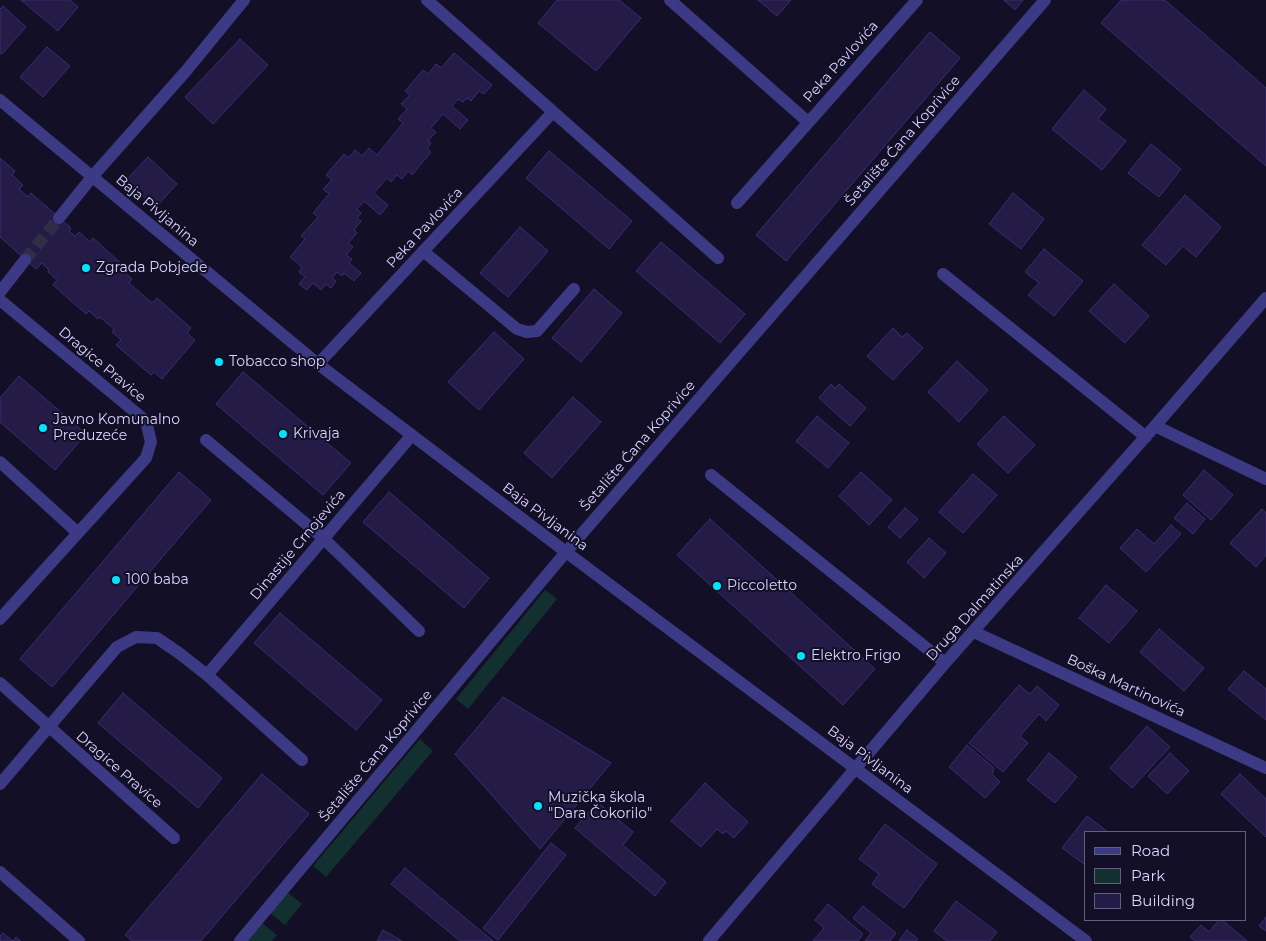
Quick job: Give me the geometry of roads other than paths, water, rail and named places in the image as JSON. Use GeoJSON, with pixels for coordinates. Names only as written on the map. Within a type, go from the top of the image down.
{"type":"FeatureCollection","features":[{"type":"Feature","properties":{"kind":"street"},"geometry":{"type":"LineString","coordinates":[[59,218],[92,177],[186,71],[244,0]]}},
{"type":"Feature","properties":{"kind":"street"},"geometry":{"type":"LineString","coordinates":[[428,0],[718,258]]}},
{"type":"Feature","properties":{"kind":"street","name":"Peka Pavlovića"},"geometry":{"type":"LineString","coordinates":[[670,0],[808,122]]}},
{"type":"Feature","properties":{"kind":"street","name":"Peka Pavlovića"},"geometry":{"type":"LineString","coordinates":[[737,204],[917,0]]}},
{"type":"Feature","properties":{"kind":"street","name":"Šetalište Ćana Koprivice"},"geometry":{"type":"LineString","coordinates":[[240,941],[566,552],[1045,0]]}},
{"type":"Feature","properties":{"kind":"street","name":"Baja Pivljanina"},"geometry":{"type":"LineString","coordinates":[[0,100],[318,364],[1086,941]]}},
{"type":"Feature","properties":{"kind":"street","name":"Peka Pavlovića"},"geometry":{"type":"LineString","coordinates":[[318,364],[553,112]]}},
{"type":"Feature","properties":{"kind":"street"},"geometry":{"type":"LineString","coordinates":[[423,251],[517,329],[527,332],[537,331],[574,290]]}},
{"type":"Feature","properties":{"kind":"street"},"geometry":{"type":"LineString","coordinates":[[0,292],[25,260]]}},
{"type":"Feature","properties":{"kind":"street"},"geometry":{"type":"LineString","coordinates":[[943,274],[1146,437]]}},
{"type":"Feature","properties":{"kind":"street","name":"Druga Dalmatinska"},"geometry":{"type":"LineString","coordinates":[[711,940],[945,663],[1146,437],[1266,298]]}},
{"type":"Feature","properties":{"kind":"street","name":"Dragice Pravice"},"geometry":{"type":"LineString","coordinates":[[0,300],[146,421],[151,442],[146,458],[0,619]]}},
{"type":"Feature","properties":{"kind":"street"},"geometry":{"type":"LineString","coordinates":[[1155,426],[1266,479]]}},
{"type":"Feature","properties":{"kind":"street","name":"Dinastije Crnojevića"},"geometry":{"type":"LineString","coordinates":[[207,675],[412,435]]}},
{"type":"Feature","properties":{"kind":"street"},"geometry":{"type":"LineString","coordinates":[[206,440],[323,538],[420,632]]}},
{"type":"Feature","properties":{"kind":"street"},"geometry":{"type":"LineString","coordinates":[[0,462],[78,533]]}},
{"type":"Feature","properties":{"kind":"street"},"geometry":{"type":"LineString","coordinates":[[712,475],[945,663]]}},
{"type":"Feature","properties":{"kind":"street","name":"Boška Martinovića"},"geometry":{"type":"LineString","coordinates":[[974,632],[1266,768]]}},
{"type":"Feature","properties":{"kind":"street"},"geometry":{"type":"LineString","coordinates":[[0,784],[117,647],[136,637],[156,638],[179,653],[207,675],[302,760]]}},
{"type":"Feature","properties":{"kind":"street","name":"Dragice Pravice"},"geometry":{"type":"LineString","coordinates":[[0,683],[48,728],[174,838]]}},
{"type":"Feature","properties":{"kind":"street"},"geometry":{"type":"LineString","coordinates":[[0,872],[79,941]]}},
{"type":"Feature","properties":{"kind":"tunnel"},"geometry":{"type":"LineString","coordinates":[[25,260],[59,218]]}},
{"type":"Feature","properties":{"kind":"place","name":"Zgrada Pobjede"},"geometry":{"type":"Point","coordinates":[86,268]}},
{"type":"Feature","properties":{"kind":"place","name":"Tobacco shop"},"geometry":{"type":"Point","coordinates":[219,362]}},
{"type":"Feature","properties":{"kind":"place","name":"Javno Komunalno Preduzeće"},"geometry":{"type":"Point","coordinates":[43,428]}},
{"type":"Feature","properties":{"kind":"place","name":"Krivaja"},"geometry":{"type":"Point","coordinates":[283,434]}},
{"type":"Feature","properties":{"kind":"place","name":"100 baba"},"geometry":{"type":"Point","coordinates":[116,580]}},
{"type":"Feature","properties":{"kind":"place","name":"Piccoletto"},"geometry":{"type":"Point","coordinates":[717,586]}},
{"type":"Feature","properties":{"kind":"place","name":"Elektro Frigo"},"geometry":{"type":"Point","coordinates":[801,656]}},
{"type":"Feature","properties":{"kind":"place","name":"Muzička škola \"Dara Čokorilo\""},"geometry":{"type":"Point","coordinates":[538,806]}}]}
